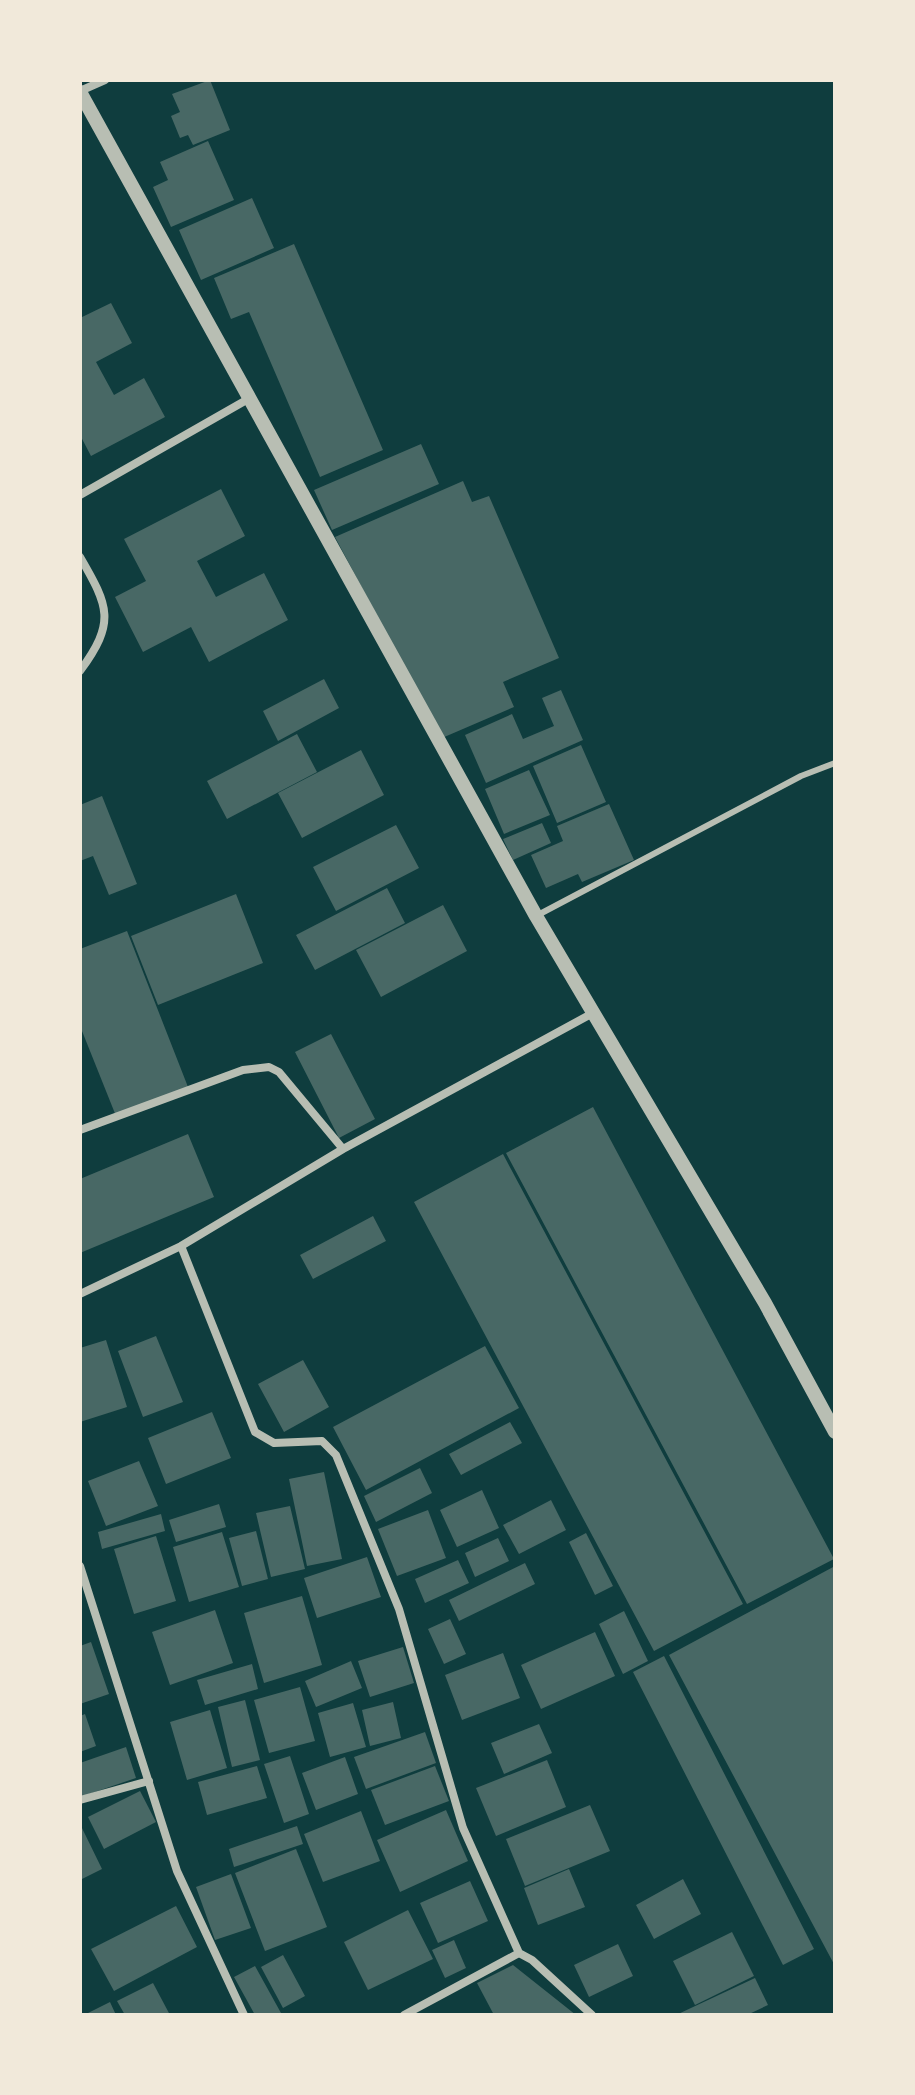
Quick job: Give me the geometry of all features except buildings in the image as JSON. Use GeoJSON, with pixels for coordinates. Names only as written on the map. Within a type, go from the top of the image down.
{"type":"FeatureCollection","features":[{"type":"Feature","properties":{"kind":"street"},"geometry":{"type":"LineString","coordinates":[[105,80],[80,91],[536,916],[765,1303],[835,1432]]}},
{"type":"Feature","properties":{"kind":"street"},"geometry":{"type":"LineString","coordinates":[[80,495],[250,397]]}},
{"type":"Feature","properties":{"kind":"street"},"geometry":{"type":"LineString","coordinates":[[80,557],[102,595],[108,616],[102,639],[80,671]]}},
{"type":"Feature","properties":{"kind":"street"},"geometry":{"type":"LineString","coordinates":[[80,1294],[181,1246],[343,1149],[593,1013]]}},
{"type":"Feature","properties":{"kind":"street"},"geometry":{"type":"LineString","coordinates":[[80,1130],[243,1070],[269,1067],[279,1072],[343,1149]]}},
{"type":"Feature","properties":{"kind":"street"},"geometry":{"type":"LineString","coordinates":[[181,1246],[255,1432],[274,1443],[322,1441],[336,1455],[399,1609],[463,1828],[519,1953],[532,1960],[592,2015]]}},
{"type":"Feature","properties":{"kind":"street"},"geometry":{"type":"LineString","coordinates":[[80,1566],[177,1871],[244,2015]]}},
{"type":"Feature","properties":{"kind":"street"},"geometry":{"type":"LineString","coordinates":[[80,1800],[149,1781]]}},
{"type":"Feature","properties":{"kind":"street"},"geometry":{"type":"LineString","coordinates":[[404,2015],[519,1953]]}},
{"type":"Feature","properties":{"kind":"lane"},"geometry":{"type":"LineString","coordinates":[[536,916],[801,776],[835,763]]}}]}
